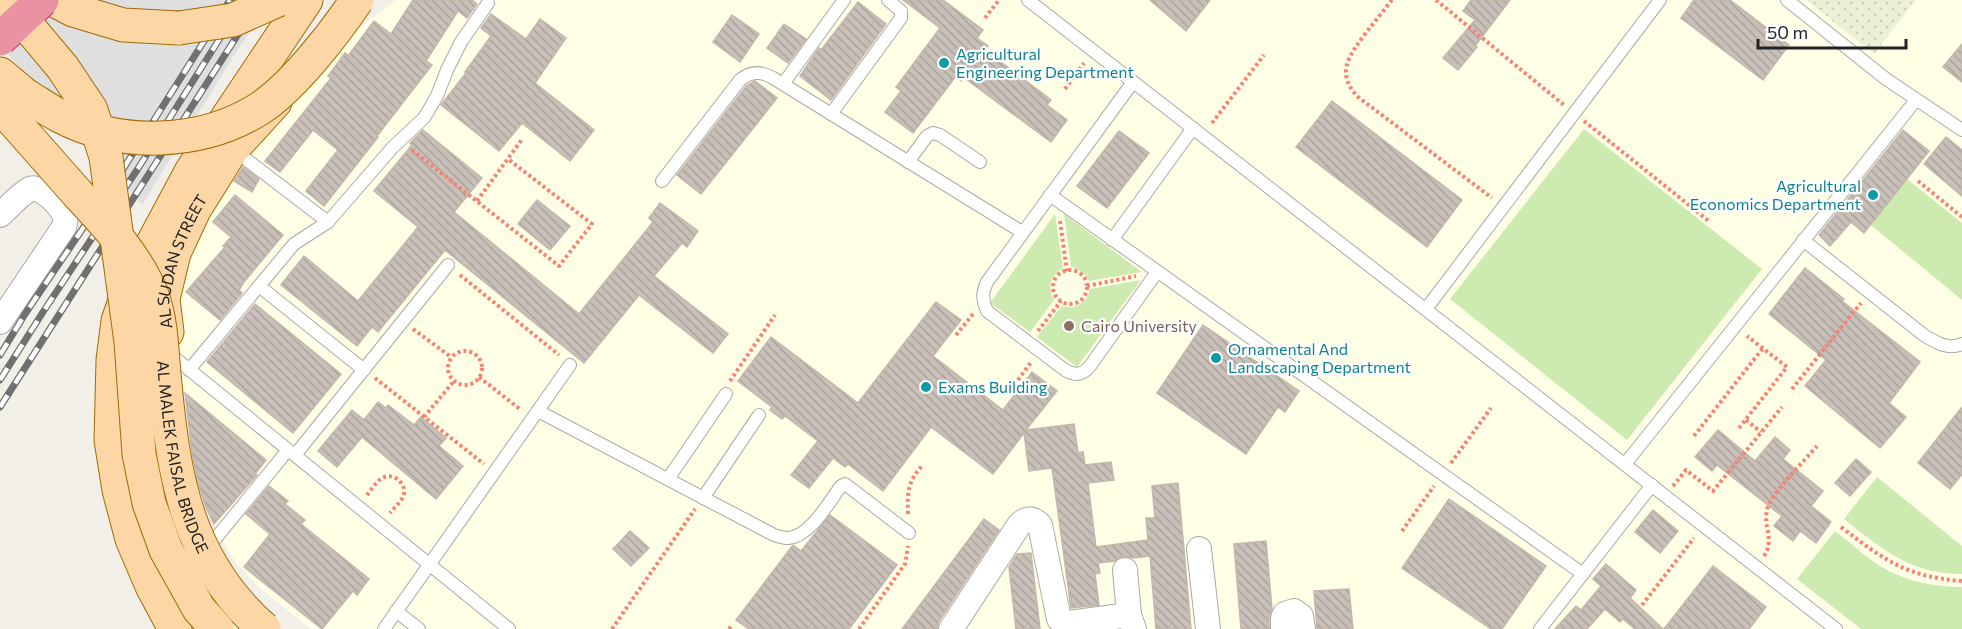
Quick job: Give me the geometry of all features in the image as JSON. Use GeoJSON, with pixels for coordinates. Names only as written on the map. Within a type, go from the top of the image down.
{"type":"FeatureCollection","features":[{"type":"Feature","properties":{"kind":"highway"},"geometry":{"type":"LineString","coordinates":[[0,39],[42,0]]}},
{"type":"Feature","properties":{"kind":"main road","name":"AL MALEK FAISAL BRIDGE"},"geometry":{"type":"LineString","coordinates":[[6,0],[63,68],[91,110],[106,157],[131,342],[139,454],[149,503],[166,550],[199,609],[217,629]]}},
{"type":"Feature","properties":{"kind":"main road"},"geometry":{"type":"LineString","coordinates":[[54,0],[74,10],[123,25],[179,28],[232,20],[278,0]]}},
{"type":"Feature","properties":{"kind":"main road","name":"AL SUDAN STREET"},"geometry":{"type":"LineString","coordinates":[[175,629],[152,586],[132,539],[119,490],[111,440],[113,360],[118,321],[130,286],[191,172],[306,0]]}},
{"type":"Feature","properties":{"kind":"main road"},"geometry":{"type":"LineString","coordinates":[[0,74],[25,95],[62,117],[102,132],[144,138],[194,135],[225,126],[259,109],[288,86],[357,0]]}},
{"type":"Feature","properties":{"kind":"main road","name":"AL SUDAN STREET"},"geometry":{"type":"LineString","coordinates":[[281,629],[260,611],[235,582],[211,544],[195,508],[183,468],[179,362],[163,299],[174,253],[194,210],[232,149],[371,0]]}},
{"type":"Feature","properties":{"kind":"main road","name":"AL MALEK FAISAL BRIDGE"},"geometry":{"type":"LineString","coordinates":[[0,106],[135,261],[153,297],[159,330],[169,430],[177,476],[193,530],[220,579],[244,611],[264,629]]}},
{"type":"Feature","properties":{"kind":"main road"},"geometry":{"type":"LineString","coordinates":[[152,586],[211,544]]}},
{"type":"Feature","properties":{"kind":"street"},"geometry":{"type":"LineString","coordinates":[[0,322],[66,219],[62,211],[43,190],[37,188],[11,198]]}},
{"type":"Feature","properties":{"kind":"street"},"geometry":{"type":"LineString","coordinates":[[951,629],[1018,525],[1023,521],[1035,520],[1040,525],[1059,619],[1064,622],[1132,622],[1125,570]]}},
{"type":"Feature","properties":{"kind":"street"},"geometry":{"type":"LineString","coordinates":[[1199,549],[1208,629]]}},
{"type":"Feature","properties":{"kind":"street"},"geometry":{"type":"LineString","coordinates":[[1283,629],[1283,618],[1294,611],[1301,616],[1303,629],[1300,629]]}},
{"type":"Feature","properties":{"kind":"lane"},"geometry":{"type":"LineString","coordinates":[[783,84],[844,0]]}},
{"type":"Feature","properties":{"kind":"lane"},"geometry":{"type":"LineString","coordinates":[[831,114],[901,18],[901,11],[888,0]]}},
{"type":"Feature","properties":{"kind":"lane"},"geometry":{"type":"LineString","coordinates":[[1028,0],[1836,629]]}},
{"type":"Feature","properties":{"kind":"lane"},"geometry":{"type":"LineString","coordinates":[[1426,309],[1660,0]]}},
{"type":"Feature","properties":{"kind":"lane"},"geometry":{"type":"LineString","coordinates":[[1787,0],[1886,79],[1916,100],[1960,124]]}},
{"type":"Feature","properties":{"kind":"lane"},"geometry":{"type":"LineString","coordinates":[[488,3],[454,56],[431,108],[424,118],[399,140],[328,222],[294,244],[259,286],[179,362],[509,629]]}},
{"type":"Feature","properties":{"kind":"lane"},"geometry":{"type":"LineString","coordinates":[[662,181],[740,80],[759,72],[783,84],[1023,232]]}},
{"type":"Feature","properties":{"kind":"lane"},"geometry":{"type":"LineString","coordinates":[[1133,82],[1054,198],[1023,232],[987,282],[982,301],[987,310],[1029,343],[1071,374],[1079,374],[1086,372],[1157,272]]}},
{"type":"Feature","properties":{"kind":"lane"},"geometry":{"type":"LineString","coordinates":[[1625,464],[1916,100]]}},
{"type":"Feature","properties":{"kind":"lane"},"geometry":{"type":"LineString","coordinates":[[1112,240],[1198,132]]}},
{"type":"Feature","properties":{"kind":"lane"},"geometry":{"type":"LineString","coordinates":[[908,162],[927,136],[933,133],[937,133],[980,162]]}},
{"type":"Feature","properties":{"kind":"lane"},"geometry":{"type":"LineString","coordinates":[[232,149],[328,222]]}},
{"type":"Feature","properties":{"kind":"lane"},"geometry":{"type":"LineString","coordinates":[[1054,198],[1582,574]]}},
{"type":"Feature","properties":{"kind":"lane"},"geometry":{"type":"LineString","coordinates":[[1803,240],[1925,336],[1939,345],[1956,347],[1962,344]]}},
{"type":"Feature","properties":{"kind":"lane"},"geometry":{"type":"LineString","coordinates":[[211,544],[364,370],[448,265]]}},
{"type":"Feature","properties":{"kind":"lane"},"geometry":{"type":"LineString","coordinates":[[259,286],[364,370]]}},
{"type":"Feature","properties":{"kind":"lane"},"geometry":{"type":"LineString","coordinates":[[384,629],[570,365]]}},
{"type":"Feature","properties":{"kind":"lane"},"geometry":{"type":"LineString","coordinates":[[668,479],[726,394]]}},
{"type":"Feature","properties":{"kind":"lane"},"geometry":{"type":"LineString","coordinates":[[535,415],[668,479],[774,535],[787,538],[801,534],[812,526],[841,486],[846,484],[909,533]]}},
{"type":"Feature","properties":{"kind":"lane"},"geometry":{"type":"LineString","coordinates":[[703,498],[759,415]]}},
{"type":"Feature","properties":{"kind":"lane"},"geometry":{"type":"LineString","coordinates":[[1540,629],[1652,485]]}},
{"type":"Feature","properties":{"kind":"lane"},"geometry":{"type":"LineString","coordinates":[[396,611],[419,629]]}},
{"type":"Feature","properties":{"kind":"path"},"geometry":{"type":"LineString","coordinates":[[985,18],[999,0]]}},
{"type":"Feature","properties":{"kind":"path"},"geometry":{"type":"LineString","coordinates":[[1392,0],[1348,57],[1346,66],[1348,83],[1358,97],[1503,207]]}},
{"type":"Feature","properties":{"kind":"path"},"geometry":{"type":"LineString","coordinates":[[1065,89],[1094,51]]}},
{"type":"Feature","properties":{"kind":"path"},"geometry":{"type":"LineString","coordinates":[[1198,132],[1264,55]]}},
{"type":"Feature","properties":{"kind":"path"},"geometry":{"type":"LineString","coordinates":[[477,201],[524,138]]}},
{"type":"Feature","properties":{"kind":"path"},"geometry":{"type":"LineString","coordinates":[[399,140],[559,266],[592,225],[508,159]]}},
{"type":"Feature","properties":{"kind":"path"},"geometry":{"type":"LineString","coordinates":[[1918,181],[1962,217]]}},
{"type":"Feature","properties":{"kind":"path"},"geometry":{"type":"LineString","coordinates":[[1054,198],[1066,271]]}},
{"type":"Feature","properties":{"kind":"path"},"geometry":{"type":"LineString","coordinates":[[448,265],[570,365]]}},
{"type":"Feature","properties":{"kind":"path"},"geometry":{"type":"LineString","coordinates":[[1066,271],[1078,272],[1087,286],[1079,302],[1066,304],[1060,301],[1054,290],[1056,278],[1066,271]]}},
{"type":"Feature","properties":{"kind":"path"},"geometry":{"type":"LineString","coordinates":[[1087,286],[1157,272]]}},
{"type":"Feature","properties":{"kind":"path"},"geometry":{"type":"LineString","coordinates":[[1792,389],[1869,293]]}},
{"type":"Feature","properties":{"kind":"path"},"geometry":{"type":"LineString","coordinates":[[956,335],[982,301]]}},
{"type":"Feature","properties":{"kind":"path"},"geometry":{"type":"LineString","coordinates":[[1029,343],[1060,301]]}},
{"type":"Feature","properties":{"kind":"path"},"geometry":{"type":"LineString","coordinates":[[726,394],[731,378],[775,315]]}},
{"type":"Feature","properties":{"kind":"path"},"geometry":{"type":"LineString","coordinates":[[402,321],[451,357]]}},
{"type":"Feature","properties":{"kind":"path"},"geometry":{"type":"LineString","coordinates":[[1735,326],[1787,367],[1739,428]]}},
{"type":"Feature","properties":{"kind":"path"},"geometry":{"type":"LineString","coordinates":[[1694,436],[1763,348]]}},
{"type":"Feature","properties":{"kind":"path"},"geometry":{"type":"LineString","coordinates":[[462,351],[475,354],[480,358],[482,364],[479,377],[468,385],[454,381],[448,370],[451,357],[462,351]]}},
{"type":"Feature","properties":{"kind":"path"},"geometry":{"type":"LineString","coordinates":[[1018,380],[1040,351]]}},
{"type":"Feature","properties":{"kind":"path"},"geometry":{"type":"LineString","coordinates":[[364,370],[494,472]]}},
{"type":"Feature","properties":{"kind":"path"},"geometry":{"type":"LineString","coordinates":[[479,377],[535,415]]}},
{"type":"Feature","properties":{"kind":"path"},"geometry":{"type":"LineString","coordinates":[[424,418],[454,381]]}},
{"type":"Feature","properties":{"kind":"path"},"geometry":{"type":"LineString","coordinates":[[1665,495],[1686,470],[1713,491],[1782,407]]}},
{"type":"Feature","properties":{"kind":"path"},"geometry":{"type":"LineString","coordinates":[[1746,420],[1761,432]]}},
{"type":"Feature","properties":{"kind":"path"},"geometry":{"type":"LineString","coordinates":[[1757,567],[1770,544],[1766,516],[1769,502],[1817,446]]}},
{"type":"Feature","properties":{"kind":"path"},"geometry":{"type":"LineString","coordinates":[[859,629],[904,564],[908,552],[907,496],[909,484],[923,465]]}},
{"type":"Feature","properties":{"kind":"path"},"geometry":{"type":"LineString","coordinates":[[358,506],[381,478],[387,476],[399,480],[403,485],[403,497],[380,525]]}},
{"type":"Feature","properties":{"kind":"path"},"geometry":{"type":"LineString","coordinates":[[612,629],[703,498]]}},
{"type":"Feature","properties":{"kind":"path"},"geometry":{"type":"LineString","coordinates":[[1642,605],[1704,526]]}},
{"type":"Feature","properties":{"kind":"path"},"geometry":{"type":"LineString","coordinates":[[1841,528],[1896,565],[1930,577],[1962,581]]}},
{"type":"Feature","properties":{"kind":"shaded area"},"geometry":{"type":"Polygon","coordinates":[[[0,0],[271,0],[233,57],[142,205],[0,45],[0,0]]]}},
{"type":"Feature","properties":{"kind":"shaded area","name":"Cairo University"},"geometry":{"type":"Polygon","coordinates":[[[396,0],[1962,0],[1962,629],[311,629],[256,585],[235,561],[222,541],[204,503],[195,470],[181,376],[173,289],[227,177],[355,31],[396,0]]]}},
{"type":"Feature","properties":{"kind":"shaded area"},"geometry":{"type":"Polygon","coordinates":[[[1806,0],[1916,0],[1874,54],[1806,0]]]}},
{"type":"Feature","properties":{"kind":"green space"},"geometry":{"type":"Polygon","coordinates":[[[1584,129],[1762,269],[1627,440],[1450,299],[1584,129]]]}},
{"type":"Feature","properties":{"kind":"green space"},"geometry":{"type":"Polygon","coordinates":[[[1907,179],[1962,223],[1962,300],[1871,225],[1907,179]]]}},
{"type":"Feature","properties":{"kind":"green space"},"geometry":{"type":"Polygon","coordinates":[[[1055,214],[1063,268],[1051,282],[1054,300],[1030,332],[990,303],[1055,214]]]}},
{"type":"Feature","properties":{"kind":"green space"},"geometry":{"type":"Polygon","coordinates":[[[1064,214],[1142,272],[1089,281],[1082,272],[1071,267],[1064,214]]]}},
{"type":"Feature","properties":{"kind":"green space"},"geometry":{"type":"Polygon","coordinates":[[[1141,280],[1077,367],[1037,337],[1062,306],[1080,305],[1086,299],[1090,289],[1141,280]]]}},
{"type":"Feature","properties":{"kind":"green space"},"geometry":{"type":"Polygon","coordinates":[[[1877,477],[1962,546],[1962,574],[1927,570],[1912,565],[1884,550],[1844,519],[1877,477]]]}},
{"type":"Feature","properties":{"kind":"green space"},"geometry":{"type":"Polygon","coordinates":[[[1835,531],[1874,562],[1899,576],[1941,586],[1962,587],[1962,629],[1861,629],[1797,579],[1835,531]]]}},
{"type":"Feature","properties":{"kind":"building"},"geometry":{"type":"Polygon","coordinates":[[[413,0],[472,0],[477,4],[467,18],[458,11],[426,61],[432,65],[324,206],[306,191],[338,150],[313,130],[280,172],[265,161],[331,78],[328,76],[345,53],[348,56],[374,21],[391,34],[413,0]]]}},
{"type":"Feature","properties":{"kind":"building","name":"Agricultural Engineering Department"},"geometry":{"type":"Polygon","coordinates":[[[903,0],[943,0],[983,30],[977,38],[988,46],[985,50],[1051,100],[1047,105],[1067,120],[1051,142],[963,77],[961,81],[956,76],[913,133],[885,112],[901,91],[896,87],[940,28],[903,0]]]}},
{"type":"Feature","properties":{"kind":"building"},"geometry":{"type":"Polygon","coordinates":[[[1150,0],[1210,0],[1186,31],[1150,0]]]}},
{"type":"Feature","properties":{"kind":"building"},"geometry":{"type":"Polygon","coordinates":[[[1471,0],[1510,0],[1458,70],[1443,58],[1475,20],[1463,11],[1471,0]]]}},
{"type":"Feature","properties":{"kind":"building"},"geometry":{"type":"Polygon","coordinates":[[[1694,0],[1730,0],[1789,45],[1763,80],[1681,18],[1694,0]]]}},
{"type":"Feature","properties":{"kind":"building"},"geometry":{"type":"Polygon","coordinates":[[[858,2],[886,24],[831,100],[800,76],[819,48],[821,50],[858,2]]]}},
{"type":"Feature","properties":{"kind":"building"},"geometry":{"type":"Polygon","coordinates":[[[491,14],[526,39],[540,19],[566,38],[535,83],[594,130],[570,161],[522,123],[499,151],[441,105],[491,36],[481,28],[491,14]]]}},
{"type":"Feature","properties":{"kind":"building"},"geometry":{"type":"Polygon","coordinates":[[[732,15],[759,34],[740,62],[713,42],[732,15]]]}},
{"type":"Feature","properties":{"kind":"building"},"geometry":{"type":"Polygon","coordinates":[[[784,24],[806,39],[788,63],[767,48],[784,24]]]}},
{"type":"Feature","properties":{"kind":"building"},"geometry":{"type":"Polygon","coordinates":[[[1962,44],[1962,82],[1943,67],[1962,44]]]}},
{"type":"Feature","properties":{"kind":"building"},"geometry":{"type":"Polygon","coordinates":[[[755,81],[777,98],[701,194],[677,175],[746,86],[755,81]]]}},
{"type":"Feature","properties":{"kind":"building"},"geometry":{"type":"Polygon","coordinates":[[[1332,101],[1462,200],[1427,247],[1296,147],[1332,101]]]}},
{"type":"Feature","properties":{"kind":"building"},"geometry":{"type":"Polygon","coordinates":[[[423,130],[482,178],[454,212],[579,314],[653,222],[649,218],[660,203],[698,231],[687,247],[682,243],[654,276],[728,334],[713,353],[639,295],[584,363],[445,250],[378,332],[372,327],[357,346],[281,285],[304,256],[358,301],[418,227],[374,191],[412,145],[410,143],[423,130]]]}},
{"type":"Feature","properties":{"kind":"building","name":"Agricultural Economics Department"},"geometry":{"type":"Polygon","coordinates":[[[1903,130],[1929,151],[1864,233],[1851,222],[1830,246],[1819,235],[1903,130]]]}},
{"type":"Feature","properties":{"kind":"building"},"geometry":{"type":"Polygon","coordinates":[[[1119,131],[1149,153],[1107,208],[1077,186],[1119,131]]]}},
{"type":"Feature","properties":{"kind":"building"},"geometry":{"type":"Polygon","coordinates":[[[1946,137],[1962,150],[1962,196],[1924,164],[1946,137]]]}},
{"type":"Feature","properties":{"kind":"building"},"geometry":{"type":"Polygon","coordinates":[[[243,167],[259,179],[252,192],[234,181],[243,167]]]}},
{"type":"Feature","properties":{"kind":"building"},"geometry":{"type":"Polygon","coordinates":[[[235,195],[283,235],[244,282],[239,290],[242,293],[220,320],[186,292],[231,237],[213,222],[235,195]]]}},
{"type":"Feature","properties":{"kind":"building"},"geometry":{"type":"Polygon","coordinates":[[[537,200],[570,226],[550,250],[518,224],[537,200]]]}},
{"type":"Feature","properties":{"kind":"building"},"geometry":{"type":"Polygon","coordinates":[[[1805,268],[1844,299],[1842,301],[1920,362],[1889,403],[1906,417],[1880,448],[1805,386],[1826,360],[1769,314],[1805,268]]]}},
{"type":"Feature","properties":{"kind":"building"},"geometry":{"type":"Polygon","coordinates":[[[936,302],[961,320],[933,356],[1003,410],[1032,372],[1057,391],[1026,430],[1074,424],[1078,453],[1083,452],[1085,465],[1111,462],[1114,480],[1088,483],[1096,547],[1148,540],[1146,518],[1155,518],[1152,486],[1178,483],[1191,629],[1156,629],[1150,556],[1133,558],[1123,556],[1115,561],[1098,563],[1100,573],[1095,574],[1099,605],[1071,608],[1052,468],[1029,471],[1024,433],[993,474],[931,427],[883,491],[848,464],[845,467],[833,458],[809,488],[791,475],[818,441],[785,416],[782,419],[770,410],[772,407],[738,381],[771,337],[858,403],[936,302]]]}},
{"type":"Feature","properties":{"kind":"building"},"geometry":{"type":"Polygon","coordinates":[[[255,304],[341,374],[293,433],[207,362],[255,304]]]}},
{"type":"Feature","properties":{"kind":"building","name":"Ornamental And Landscaping Department"},"geometry":{"type":"Polygon","coordinates":[[[1203,325],[1299,391],[1285,412],[1278,407],[1246,454],[1157,393],[1203,325]]]}},
{"type":"Feature","properties":{"kind":"building"},"geometry":{"type":"Polygon","coordinates":[[[185,393],[266,460],[255,474],[257,475],[214,524],[198,482],[185,393]]]}},
{"type":"Feature","properties":{"kind":"building"},"geometry":{"type":"Polygon","coordinates":[[[378,402],[386,408],[388,405],[414,425],[421,417],[446,438],[439,446],[463,466],[436,499],[362,437],[337,467],[318,451],[352,410],[364,420],[378,402]]]}},
{"type":"Feature","properties":{"kind":"building"},"geometry":{"type":"Polygon","coordinates":[[[1962,407],[1962,474],[1950,489],[1918,463],[1962,407]]]}},
{"type":"Feature","properties":{"kind":"building"},"geometry":{"type":"Polygon","coordinates":[[[1718,430],[1755,461],[1775,437],[1790,450],[1783,459],[1823,491],[1811,506],[1831,522],[1816,543],[1800,531],[1793,541],[1774,526],[1782,516],[1717,465],[1712,471],[1695,457],[1718,430]]]}},
{"type":"Feature","properties":{"kind":"building"},"geometry":{"type":"Polygon","coordinates":[[[1856,459],[1871,472],[1850,496],[1835,483],[1856,459]]]}},
{"type":"Feature","properties":{"kind":"building"},"geometry":{"type":"Polygon","coordinates":[[[269,486],[288,501],[285,504],[305,520],[301,524],[369,579],[357,595],[353,591],[322,629],[244,567],[270,534],[246,514],[269,486]]]}},
{"type":"Feature","properties":{"kind":"building"},"geometry":{"type":"Polygon","coordinates":[[[1449,499],[1546,566],[1502,629],[1491,629],[1402,568],[1449,499]]]}},
{"type":"Feature","properties":{"kind":"building"},"geometry":{"type":"Polygon","coordinates":[[[1653,510],[1678,531],[1660,553],[1635,532],[1653,510]]]}},
{"type":"Feature","properties":{"kind":"building"},"geometry":{"type":"Polygon","coordinates":[[[830,515],[897,565],[849,629],[749,629],[736,620],[793,545],[801,551],[830,515]]]}},
{"type":"Feature","properties":{"kind":"building"},"geometry":{"type":"Polygon","coordinates":[[[984,519],[999,530],[939,621],[937,629],[902,629],[984,519]]]}},
{"type":"Feature","properties":{"kind":"building"},"geometry":{"type":"Polygon","coordinates":[[[630,531],[649,548],[631,566],[613,549],[630,531]]]}},
{"type":"Feature","properties":{"kind":"building"},"geometry":{"type":"Polygon","coordinates":[[[1266,541],[1272,609],[1269,629],[1241,629],[1234,544],[1266,541]]]}},
{"type":"Feature","properties":{"kind":"building"},"geometry":{"type":"Polygon","coordinates":[[[1031,553],[1040,629],[1016,629],[1009,567],[1017,554],[1031,553]]]}},
{"type":"Feature","properties":{"kind":"building"},"geometry":{"type":"Polygon","coordinates":[[[1606,564],[1636,590],[1630,598],[1663,629],[1635,629],[1623,619],[1620,622],[1605,609],[1587,629],[1555,629],[1576,606],[1581,610],[1601,586],[1593,579],[1606,564]]]}},
{"type":"Feature","properties":{"kind":"building"},"geometry":{"type":"Polygon","coordinates":[[[1713,566],[1766,607],[1749,629],[1664,629],[1713,566]]]}},
{"type":"Feature","properties":{"kind":"building"},"geometry":{"type":"Polygon","coordinates":[[[1349,589],[1353,629],[1317,629],[1314,591],[1349,589]]]}},
{"type":"Feature","properties":{"kind":"railway"},"geometry":{"type":"LineString","coordinates":[[0,355],[125,166],[230,0]]}},
{"type":"Feature","properties":{"kind":"railway"},"geometry":{"type":"LineString","coordinates":[[0,380],[137,170],[244,0]]}},
{"type":"Feature","properties":{"kind":"railway"},"geometry":{"type":"LineString","coordinates":[[0,407],[260,0]]}},
{"type":"Feature","properties":{"kind":"place","name":"Agricultural Engineering Department"},"geometry":{"type":"Point","coordinates":[944,63]}},
{"type":"Feature","properties":{"kind":"place","name":"Agricultural Economics Department"},"geometry":{"type":"Point","coordinates":[1873,195]}},
{"type":"Feature","properties":{"kind":"place","name":"Cairo University"},"geometry":{"type":"Point","coordinates":[1069,326]}},
{"type":"Feature","properties":{"kind":"place","name":"Ornamental And Landscaping Department"},"geometry":{"type":"Point","coordinates":[1216,358]}},
{"type":"Feature","properties":{"kind":"place","name":"Exams Building"},"geometry":{"type":"Point","coordinates":[926,387]}}]}
